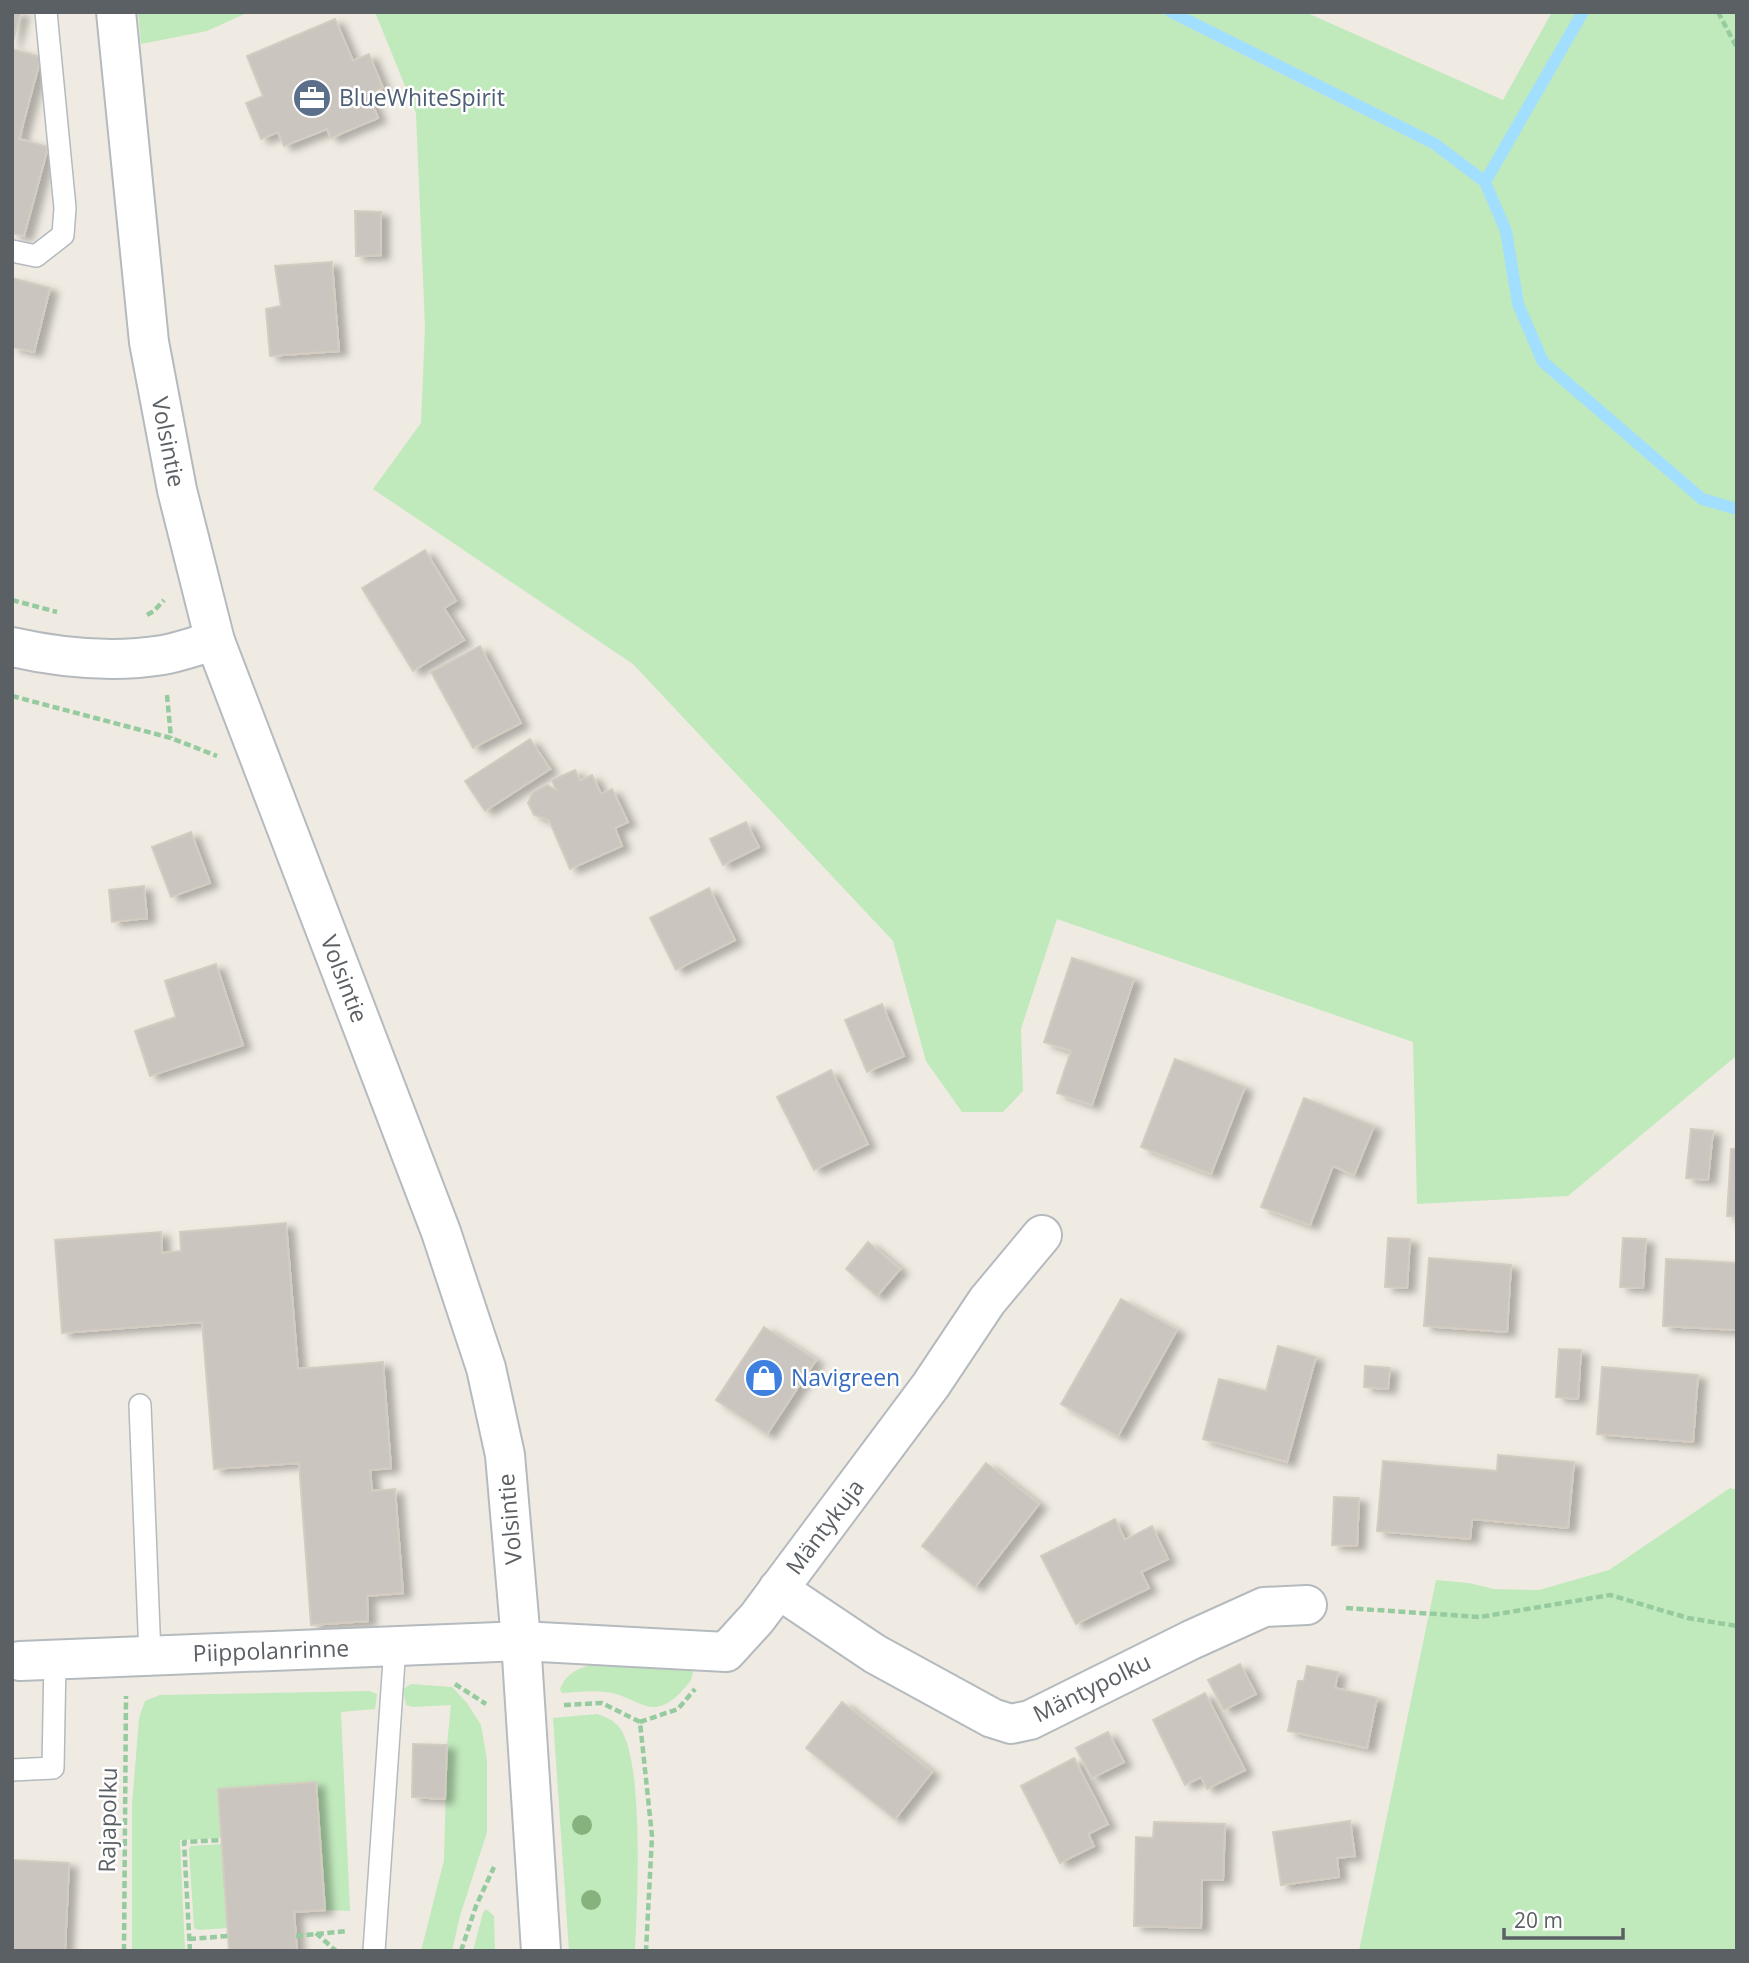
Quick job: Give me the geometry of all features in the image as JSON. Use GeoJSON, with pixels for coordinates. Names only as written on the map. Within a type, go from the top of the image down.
{"type":"FeatureCollection","features":[{"type":"Feature","properties":{"kind":"street","name":"Volsintie"},"geometry":{"type":"LineString","coordinates":[[116,12],[149,342],[177,490],[215,641],[441,1232],[486,1368],[505,1455],[521,1641],[541,1951]]}},
{"type":"Feature","properties":{"kind":"street"},"geometry":{"type":"LineString","coordinates":[[12,647],[48,655],[106,658],[163,655],[215,641]]}},
{"type":"Feature","properties":{"kind":"street","name":"Mäntykuja"},"geometry":{"type":"LineString","coordinates":[[521,1641],[726,1652],[757,1618],[931,1385],[987,1301],[1042,1235]]}},
{"type":"Feature","properties":{"kind":"street","name":"Mäntypolku"},"geometry":{"type":"LineString","coordinates":[[778,1590],[875,1654],[992,1718],[1011,1724],[1030,1720],[1264,1607],[1307,1605]]}},
{"type":"Feature","properties":{"kind":"street","name":"Piippolanrinne"},"geometry":{"type":"LineString","coordinates":[[29,1658],[150,1656],[521,1641]]}},
{"type":"Feature","properties":{"kind":"lane"},"geometry":{"type":"LineString","coordinates":[[12,251],[36,256],[63,235],[65,208],[46,12]]}},
{"type":"Feature","properties":{"kind":"lane"},"geometry":{"type":"LineString","coordinates":[[140,1405],[150,1656]]}},
{"type":"Feature","properties":{"kind":"lane"},"geometry":{"type":"LineString","coordinates":[[374,1951],[395,1646]]}},
{"type":"Feature","properties":{"kind":"lane"},"geometry":{"type":"LineString","coordinates":[[12,1770],[53,1768],[29,1658]]}},
{"type":"Feature","properties":{"kind":"path"},"geometry":{"type":"LineString","coordinates":[[1718,12],[1737,48]]}},
{"type":"Feature","properties":{"kind":"path"},"geometry":{"type":"LineString","coordinates":[[12,600],[66,615]]}},
{"type":"Feature","properties":{"kind":"path"},"geometry":{"type":"LineString","coordinates":[[140,619],[154,611]]}},
{"type":"Feature","properties":{"kind":"path"},"geometry":{"type":"LineString","coordinates":[[12,696],[171,738],[216,755],[225,765]]}},
{"type":"Feature","properties":{"kind":"path"},"geometry":{"type":"LineString","coordinates":[[1307,1605],[1480,1617],[1610,1595],[1688,1618],[1737,1626]]}},
{"type":"Feature","properties":{"kind":"path","name":"Rajapolku"},"geometry":{"type":"LineString","coordinates":[[124,1951],[127,1689]]}},
{"type":"Feature","properties":{"kind":"path"},"geometry":{"type":"LineString","coordinates":[[190,1951],[184,1842],[221,1840]]}},
{"type":"Feature","properties":{"kind":"path"},"geometry":{"type":"LineString","coordinates":[[461,1951],[476,1906],[500,1856]]}},
{"type":"Feature","properties":{"kind":"path"},"geometry":{"type":"LineString","coordinates":[[296,1936],[376,1928]]}},
{"type":"Feature","properties":{"kind":"path"},"geometry":{"type":"LineString","coordinates":[[316,1933],[336,1951]]}},
{"type":"Feature","properties":{"kind":"path"},"geometry":{"type":"LineString","coordinates":[[189,1939],[228,1937]]}},
{"type":"Feature","properties":{"kind":"green space"},"geometry":{"type":"Polygon","coordinates":[[[138,12],[249,12],[207,31],[141,44],[138,12]]]}},
{"type":"Feature","properties":{"kind":"green space"},"geometry":{"type":"Polygon","coordinates":[[[375,12],[1305,12],[1503,100],[1552,12],[1737,12],[1737,1058],[1568,1196],[1417,1204],[1413,1042],[1057,919],[1021,1029],[1023,1091],[1003,1112],[962,1112],[926,1061],[893,941],[633,664],[373,489],[421,423],[425,327],[416,113],[375,12]]]}},
{"type":"Feature","properties":{"kind":"green space"},"geometry":{"type":"Polygon","coordinates":[[[1730,1488],[1737,1490],[1737,1951],[1359,1951],[1436,1580],[1494,1589],[1539,1590],[1609,1570],[1730,1488]]]}},
{"type":"Feature","properties":{"kind":"green space"},"geometry":{"type":"Polygon","coordinates":[[[618,1662],[693,1670],[693,1674],[680,1693],[660,1706],[644,1705],[606,1692],[562,1693],[560,1689],[564,1681],[577,1670],[593,1664],[618,1662]]]}},
{"type":"Feature","properties":{"kind":"green space"},"geometry":{"type":"Polygon","coordinates":[[[411,1684],[452,1687],[467,1703],[481,1725],[487,1760],[487,1832],[460,1916],[452,1951],[421,1951],[444,1860],[447,1745],[451,1705],[406,1705],[403,1689],[411,1684]]]}},
{"type":"Feature","properties":{"kind":"green space"},"geometry":{"type":"Polygon","coordinates":[[[369,1691],[377,1694],[375,1709],[341,1712],[350,1911],[325,1910],[316,1782],[218,1789],[221,1838],[180,1840],[185,1951],[132,1951],[132,1806],[139,1718],[145,1701],[160,1695],[369,1691]]]}},
{"type":"Feature","properties":{"kind":"green space"},"geometry":{"type":"Polygon","coordinates":[[[597,1714],[619,1727],[627,1744],[633,1769],[638,1834],[635,1951],[569,1951],[553,1718],[597,1714]]]}},
{"type":"Feature","properties":{"kind":"green space"},"geometry":{"type":"Polygon","coordinates":[[[222,1844],[228,1928],[199,1930],[194,1928],[189,1849],[191,1846],[222,1844]]]}},
{"type":"Feature","properties":{"kind":"green space"},"geometry":{"type":"Polygon","coordinates":[[[486,1909],[494,1916],[495,1951],[473,1951],[483,1913],[486,1909]]]}},
{"type":"Feature","properties":{"kind":"building"},"geometry":{"type":"Polygon","coordinates":[[[12,12],[21,12],[12,45],[12,12]]]}},
{"type":"Feature","properties":{"kind":"building"},"geometry":{"type":"Polygon","coordinates":[[[335,19],[353,61],[369,54],[383,88],[368,94],[378,118],[331,138],[327,129],[284,146],[278,132],[261,139],[246,103],[263,96],[247,56],[335,19]]]}},
{"type":"Feature","properties":{"kind":"building"},"geometry":{"type":"Polygon","coordinates":[[[12,49],[41,57],[19,139],[48,147],[24,236],[12,233],[12,49]]]}},
{"type":"Feature","properties":{"kind":"building"},"geometry":{"type":"Polygon","coordinates":[[[355,211],[381,212],[381,255],[356,256],[355,211]]]}},
{"type":"Feature","properties":{"kind":"building"},"geometry":{"type":"Polygon","coordinates":[[[332,262],[339,351],[270,356],[266,309],[281,306],[275,266],[332,262]]]}},
{"type":"Feature","properties":{"kind":"building"},"geometry":{"type":"Polygon","coordinates":[[[12,278],[50,288],[34,352],[12,347],[12,278]]]}},
{"type":"Feature","properties":{"kind":"building"},"geometry":{"type":"Polygon","coordinates":[[[425,550],[456,601],[444,608],[464,640],[413,671],[362,588],[425,550]]]}},
{"type":"Feature","properties":{"kind":"building"},"geometry":{"type":"Polygon","coordinates":[[[480,646],[521,723],[473,748],[431,672],[480,646]]]}},
{"type":"Feature","properties":{"kind":"building"},"geometry":{"type":"Polygon","coordinates":[[[530,739],[550,769],[485,811],[465,781],[530,739]]]}},
{"type":"Feature","properties":{"kind":"building"},"geometry":{"type":"Polygon","coordinates":[[[575,770],[580,781],[592,775],[601,794],[612,789],[628,822],[615,828],[622,846],[570,869],[549,820],[534,815],[528,803],[533,792],[547,785],[556,790],[552,780],[575,770]]]}},
{"type":"Feature","properties":{"kind":"building"},"geometry":{"type":"Polygon","coordinates":[[[746,822],[759,847],[723,865],[710,839],[746,822]]]}},
{"type":"Feature","properties":{"kind":"building"},"geometry":{"type":"Polygon","coordinates":[[[191,832],[210,883],[171,897],[152,847],[191,832]]]}},
{"type":"Feature","properties":{"kind":"building"},"geometry":{"type":"Polygon","coordinates":[[[144,886],[147,918],[112,922],[109,890],[144,886]]]}},
{"type":"Feature","properties":{"kind":"building"},"geometry":{"type":"Polygon","coordinates":[[[709,888],[735,940],[676,970],[650,918],[709,888]]]}},
{"type":"Feature","properties":{"kind":"building"},"geometry":{"type":"Polygon","coordinates":[[[1072,958],[1134,979],[1092,1105],[1057,1093],[1071,1051],[1044,1042],[1072,958]]]}},
{"type":"Feature","properties":{"kind":"building"},"geometry":{"type":"Polygon","coordinates":[[[216,964],[243,1045],[150,1076],[135,1031],[176,1017],[165,981],[216,964]]]}},
{"type":"Feature","properties":{"kind":"building"},"geometry":{"type":"Polygon","coordinates":[[[882,1004],[904,1056],[867,1072],[845,1020],[882,1004]]]}},
{"type":"Feature","properties":{"kind":"building"},"geometry":{"type":"Polygon","coordinates":[[[1175,1059],[1245,1087],[1211,1174],[1141,1147],[1175,1059]]]}},
{"type":"Feature","properties":{"kind":"building"},"geometry":{"type":"Polygon","coordinates":[[[831,1070],[868,1144],[814,1170],[777,1097],[831,1070]]]}},
{"type":"Feature","properties":{"kind":"building"},"geometry":{"type":"Polygon","coordinates":[[[1304,1098],[1374,1126],[1354,1175],[1333,1166],[1310,1225],[1261,1207],[1304,1098]]]}},
{"type":"Feature","properties":{"kind":"building"},"geometry":{"type":"Polygon","coordinates":[[[1691,1129],[1713,1131],[1708,1180],[1686,1178],[1691,1129]]]}},
{"type":"Feature","properties":{"kind":"building"},"geometry":{"type":"Polygon","coordinates":[[[1731,1149],[1737,1149],[1737,1217],[1727,1216],[1731,1149]]]}},
{"type":"Feature","properties":{"kind":"building"},"geometry":{"type":"Polygon","coordinates":[[[286,1223],[298,1369],[383,1362],[391,1468],[370,1470],[372,1491],[395,1489],[403,1593],[367,1596],[368,1621],[311,1625],[299,1463],[214,1469],[202,1322],[62,1333],[55,1240],[161,1232],[162,1253],[181,1251],[180,1232],[286,1223]]]}},
{"type":"Feature","properties":{"kind":"building"},"geometry":{"type":"Polygon","coordinates":[[[1388,1238],[1410,1239],[1407,1288],[1385,1287],[1388,1238]]]}},
{"type":"Feature","properties":{"kind":"building"},"geometry":{"type":"Polygon","coordinates":[[[1623,1238],[1646,1239],[1643,1288],[1620,1287],[1623,1238]]]}},
{"type":"Feature","properties":{"kind":"building"},"geometry":{"type":"Polygon","coordinates":[[[868,1242],[900,1269],[877,1296],[846,1269],[868,1242]]]}},
{"type":"Feature","properties":{"kind":"building"},"geometry":{"type":"Polygon","coordinates":[[[1429,1258],[1511,1265],[1507,1332],[1424,1326],[1429,1258]]]}},
{"type":"Feature","properties":{"kind":"building"},"geometry":{"type":"Polygon","coordinates":[[[1666,1259],[1737,1263],[1737,1330],[1663,1326],[1666,1259]]]}},
{"type":"Feature","properties":{"kind":"building"},"geometry":{"type":"Polygon","coordinates":[[[1121,1299],[1177,1330],[1118,1436],[1061,1404],[1121,1299]]]}},
{"type":"Feature","properties":{"kind":"building"},"geometry":{"type":"Polygon","coordinates":[[[764,1327],[816,1360],[767,1434],[716,1400],[764,1327]]]}},
{"type":"Feature","properties":{"kind":"building"},"geometry":{"type":"Polygon","coordinates":[[[1278,1346],[1316,1357],[1287,1462],[1203,1439],[1219,1379],[1266,1391],[1278,1346]]]}},
{"type":"Feature","properties":{"kind":"building"},"geometry":{"type":"Polygon","coordinates":[[[1559,1349],[1581,1350],[1578,1399],[1556,1397],[1559,1349]]]}},
{"type":"Feature","properties":{"kind":"building"},"geometry":{"type":"Polygon","coordinates":[[[1365,1366],[1390,1368],[1388,1389],[1364,1387],[1365,1366]]]}},
{"type":"Feature","properties":{"kind":"building"},"geometry":{"type":"Polygon","coordinates":[[[1602,1367],[1698,1375],[1693,1442],[1597,1434],[1602,1367]]]}},
{"type":"Feature","properties":{"kind":"building"},"geometry":{"type":"Polygon","coordinates":[[[1498,1455],[1574,1462],[1568,1528],[1472,1519],[1470,1539],[1377,1531],[1383,1461],[1497,1471],[1498,1455]]]}},
{"type":"Feature","properties":{"kind":"building"},"geometry":{"type":"Polygon","coordinates":[[[986,1463],[1039,1504],[975,1587],[922,1546],[986,1463]]]}},
{"type":"Feature","properties":{"kind":"building"},"geometry":{"type":"Polygon","coordinates":[[[1334,1497],[1359,1498],[1357,1546],[1332,1545],[1334,1497]]]}},
{"type":"Feature","properties":{"kind":"building"},"geometry":{"type":"Polygon","coordinates":[[[1115,1519],[1125,1540],[1152,1526],[1168,1559],[1141,1572],[1149,1588],[1076,1624],[1041,1556],[1115,1519]]]}},
{"type":"Feature","properties":{"kind":"building"},"geometry":{"type":"Polygon","coordinates":[[[1240,1664],[1256,1694],[1224,1710],[1208,1680],[1240,1664]]]}},
{"type":"Feature","properties":{"kind":"building"},"geometry":{"type":"Polygon","coordinates":[[[1307,1666],[1338,1672],[1335,1688],[1377,1698],[1367,1748],[1288,1731],[1298,1681],[1304,1681],[1307,1666]]]}},
{"type":"Feature","properties":{"kind":"building"},"geometry":{"type":"Polygon","coordinates":[[[1205,1693],[1245,1770],[1207,1789],[1201,1777],[1185,1785],[1153,1720],[1205,1693]]]}},
{"type":"Feature","properties":{"kind":"building"},"geometry":{"type":"Polygon","coordinates":[[[842,1702],[932,1772],[895,1819],[806,1748],[842,1702]]]}},
{"type":"Feature","properties":{"kind":"building"},"geometry":{"type":"Polygon","coordinates":[[[1108,1732],[1124,1762],[1092,1778],[1076,1748],[1108,1732]]]}},
{"type":"Feature","properties":{"kind":"building"},"geometry":{"type":"Polygon","coordinates":[[[413,1744],[447,1745],[445,1799],[412,1797],[413,1744]]]}},
{"type":"Feature","properties":{"kind":"building"},"geometry":{"type":"Polygon","coordinates":[[[1074,1758],[1108,1824],[1088,1834],[1094,1846],[1060,1863],[1021,1786],[1074,1758]]]}},
{"type":"Feature","properties":{"kind":"building"},"geometry":{"type":"Polygon","coordinates":[[[316,1782],[325,1910],[294,1912],[297,1951],[229,1951],[218,1789],[316,1782]]]}},
{"type":"Feature","properties":{"kind":"building"},"geometry":{"type":"Polygon","coordinates":[[[1350,1821],[1355,1856],[1337,1858],[1339,1877],[1281,1885],[1273,1832],[1350,1821]]]}},
{"type":"Feature","properties":{"kind":"building"},"geometry":{"type":"Polygon","coordinates":[[[1154,1822],[1225,1824],[1223,1880],[1202,1880],[1201,1928],[1134,1926],[1136,1837],[1153,1838],[1154,1822]]]}},
{"type":"Feature","properties":{"kind":"building"},"geometry":{"type":"Polygon","coordinates":[[[12,1860],[69,1863],[65,1951],[12,1951],[12,1860]]]}},
{"type":"Feature","properties":{"kind":"waterway"},"geometry":{"type":"LineString","coordinates":[[1171,12],[1435,144],[1485,182],[1506,231],[1518,304],[1543,362],[1702,499],[1737,509]]}},
{"type":"Feature","properties":{"kind":"waterway"},"geometry":{"type":"LineString","coordinates":[[1485,182],[1583,12]]}},
{"type":"Feature","properties":{"kind":"place","name":"BlueWhiteSpirit"},"geometry":{"type":"Point","coordinates":[312,98]}},
{"type":"Feature","properties":{"kind":"place","name":"Navigreen"},"geometry":{"type":"Point","coordinates":[764,1378]}}]}
